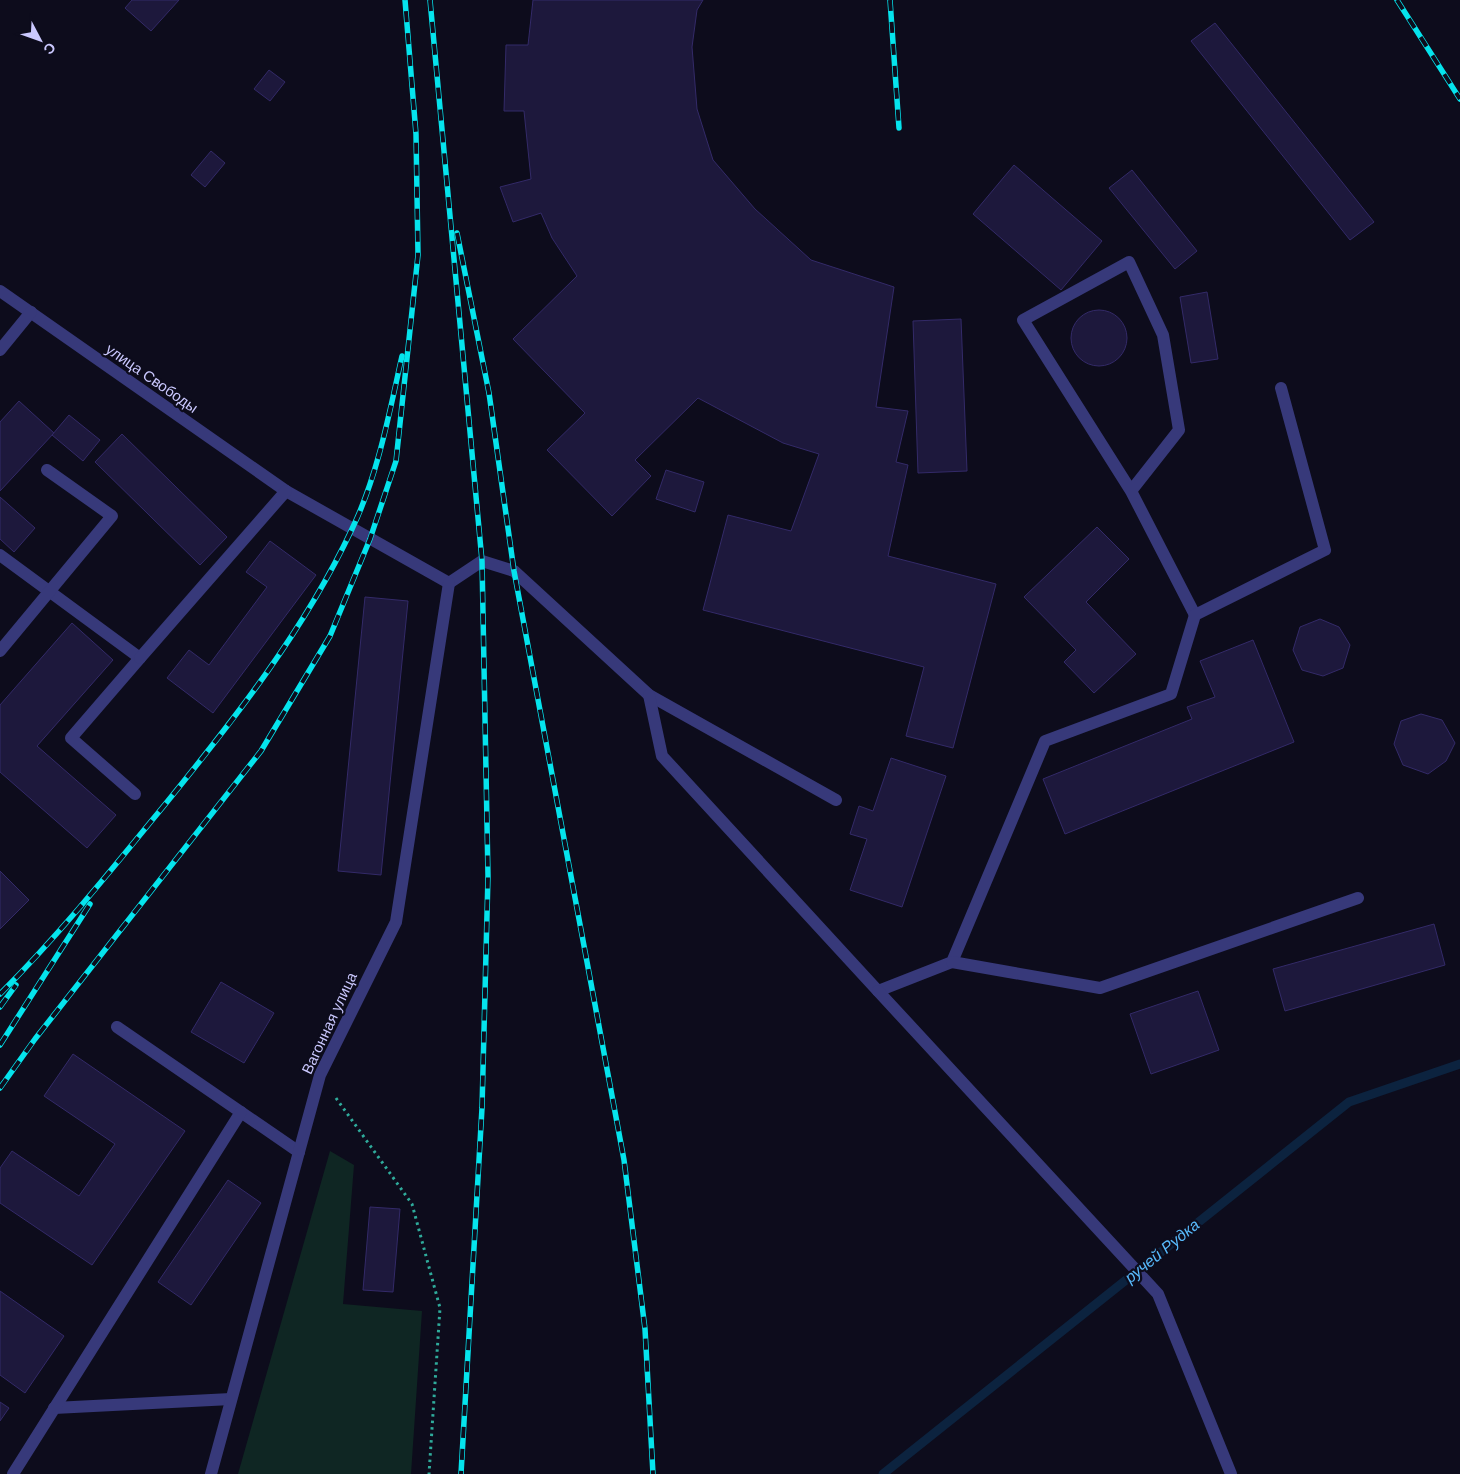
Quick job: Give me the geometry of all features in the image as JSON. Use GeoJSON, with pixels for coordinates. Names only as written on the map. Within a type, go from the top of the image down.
{"type":"FeatureCollection","features":[{"type":"Feature","properties":{"kind":"street"},"geometry":{"type":"LineString","coordinates":[[952,962],[1045,741],[1171,694],[1195,615],[1131,491],[1024,320],[1129,262],[1164,335],[1179,430],[1131,491]]}},
{"type":"Feature","properties":{"kind":"street","name":"улица Свободы"},"geometry":{"type":"LineString","coordinates":[[0,291],[286,491],[449,583]]}},
{"type":"Feature","properties":{"kind":"street"},"geometry":{"type":"LineString","coordinates":[[0,350],[31,312]]}},
{"type":"Feature","properties":{"kind":"street"},"geometry":{"type":"LineString","coordinates":[[1195,615],[1325,550],[1281,388]]}},
{"type":"Feature","properties":{"kind":"street"},"geometry":{"type":"LineString","coordinates":[[0,651],[112,516],[47,470]]}},
{"type":"Feature","properties":{"kind":"street"},"geometry":{"type":"LineString","coordinates":[[135,794],[71,738],[286,491]]}},
{"type":"Feature","properties":{"kind":"street"},"geometry":{"type":"LineString","coordinates":[[0,555],[140,658]]}},
{"type":"Feature","properties":{"kind":"street"},"geometry":{"type":"LineString","coordinates":[[449,583],[482,561],[514,571],[649,695],[836,800]]}},
{"type":"Feature","properties":{"kind":"street","name":"Вагонная улица"},"geometry":{"type":"LineString","coordinates":[[211,1474],[320,1075],[396,922],[449,583]]}},
{"type":"Feature","properties":{"kind":"street"},"geometry":{"type":"LineString","coordinates":[[649,695],[662,756],[1158,1294],[1230,1474]]}},
{"type":"Feature","properties":{"kind":"street"},"geometry":{"type":"LineString","coordinates":[[878,991],[952,962],[1100,988],[1358,898]]}},
{"type":"Feature","properties":{"kind":"street"},"geometry":{"type":"LineString","coordinates":[[117,1027],[299,1152]]}},
{"type":"Feature","properties":{"kind":"street"},"geometry":{"type":"LineString","coordinates":[[13,1474],[241,1112]]}},
{"type":"Feature","properties":{"kind":"street"},"geometry":{"type":"LineString","coordinates":[[54,1408],[231,1400]]}},
{"type":"Feature","properties":{"kind":"path"},"geometry":{"type":"LineString","coordinates":[[320,1075],[412,1204],[440,1308],[429,1474]]}},
{"type":"Feature","properties":{"kind":"green space"},"geometry":{"type":"Polygon","coordinates":[[[330,1151],[354,1165],[343,1304],[422,1311],[411,1474],[238,1474],[330,1151]]]}},
{"type":"Feature","properties":{"kind":"building"},"geometry":{"type":"Polygon","coordinates":[[[132,0],[179,0],[151,31],[125,8],[132,0]]]}},
{"type":"Feature","properties":{"kind":"building"},"geometry":{"type":"Polygon","coordinates":[[[533,0],[703,0],[697,10],[692,47],[697,109],[713,160],[755,209],[811,260],[894,287],[876,407],[908,411],[896,462],[908,465],[888,556],[996,584],[953,748],[906,736],[924,667],[703,610],[728,515],[791,531],[819,454],[783,443],[698,398],[635,460],[651,476],[612,516],[547,450],[585,413],[513,339],[577,276],[552,238],[541,213],[513,222],[500,187],[531,179],[524,111],[504,111],[506,45],[528,45],[533,0]]]}},
{"type":"Feature","properties":{"kind":"building"},"geometry":{"type":"Polygon","coordinates":[[[1215,23],[1374,222],[1350,240],[1191,41],[1215,23]]]}},
{"type":"Feature","properties":{"kind":"building"},"geometry":{"type":"Polygon","coordinates":[[[269,70],[285,82],[270,101],[254,89],[269,70]]]}},
{"type":"Feature","properties":{"kind":"building"},"geometry":{"type":"Polygon","coordinates":[[[211,151],[225,163],[205,187],[191,175],[211,151]]]}},
{"type":"Feature","properties":{"kind":"building"},"geometry":{"type":"Polygon","coordinates":[[[1014,165],[1102,241],[1061,290],[973,214],[1014,165]]]}},
{"type":"Feature","properties":{"kind":"building"},"geometry":{"type":"Polygon","coordinates":[[[1132,170],[1197,251],[1175,269],[1109,188],[1132,170]]]}},
{"type":"Feature","properties":{"kind":"building"},"geometry":{"type":"Polygon","coordinates":[[[1207,292],[1218,359],[1191,363],[1180,297],[1207,292]]]}},
{"type":"Feature","properties":{"kind":"building"},"geometry":{"type":"Polygon","coordinates":[[[1099,310],[1119,318],[1127,338],[1119,358],[1099,366],[1079,358],[1071,338],[1079,318],[1099,310]]]}},
{"type":"Feature","properties":{"kind":"building"},"geometry":{"type":"Polygon","coordinates":[[[961,319],[967,471],[918,473],[913,321],[961,319]]]}},
{"type":"Feature","properties":{"kind":"building"},"geometry":{"type":"Polygon","coordinates":[[[19,401],[54,433],[0,491],[0,422],[19,401]]]}},
{"type":"Feature","properties":{"kind":"building"},"geometry":{"type":"Polygon","coordinates":[[[69,415],[100,440],[83,461],[52,435],[69,415]]]}},
{"type":"Feature","properties":{"kind":"building"},"geometry":{"type":"Polygon","coordinates":[[[122,434],[227,537],[200,565],[95,462],[122,434]]]}},
{"type":"Feature","properties":{"kind":"building"},"geometry":{"type":"Polygon","coordinates":[[[666,470],[704,482],[695,512],[656,499],[666,470]]]}},
{"type":"Feature","properties":{"kind":"building"},"geometry":{"type":"Polygon","coordinates":[[[0,497],[35,528],[14,552],[0,539],[0,497]]]}},
{"type":"Feature","properties":{"kind":"building"},"geometry":{"type":"Polygon","coordinates":[[[1097,527],[1129,559],[1086,602],[1136,654],[1094,693],[1064,662],[1076,650],[1024,597],[1097,527]]]}},
{"type":"Feature","properties":{"kind":"building"},"geometry":{"type":"Polygon","coordinates":[[[270,541],[316,575],[213,713],[167,678],[189,650],[209,665],[267,587],[246,572],[270,541]]]}},
{"type":"Feature","properties":{"kind":"building"},"geometry":{"type":"Polygon","coordinates":[[[365,597],[408,601],[381,875],[338,871],[365,597]]]}},
{"type":"Feature","properties":{"kind":"building"},"geometry":{"type":"Polygon","coordinates":[[[1320,619],[1339,627],[1350,645],[1343,668],[1323,676],[1302,670],[1293,650],[1300,627],[1320,619]]]}},
{"type":"Feature","properties":{"kind":"building"},"geometry":{"type":"Polygon","coordinates":[[[72,623],[113,660],[37,746],[116,815],[87,848],[0,772],[0,705],[72,623]]]}},
{"type":"Feature","properties":{"kind":"building"},"geometry":{"type":"Polygon","coordinates":[[[1253,640],[1294,742],[1065,834],[1043,779],[1192,719],[1187,707],[1215,697],[1200,661],[1253,640]]]}},
{"type":"Feature","properties":{"kind":"building"},"geometry":{"type":"Polygon","coordinates":[[[1421,714],[1442,720],[1455,743],[1446,761],[1428,774],[1403,765],[1394,744],[1401,721],[1421,714]]]}},
{"type":"Feature","properties":{"kind":"building"},"geometry":{"type":"Polygon","coordinates":[[[891,758],[946,776],[902,907],[850,890],[867,839],[850,834],[859,806],[873,811],[891,758]]]}},
{"type":"Feature","properties":{"kind":"building"},"geometry":{"type":"Polygon","coordinates":[[[0,871],[29,900],[0,929],[0,871]]]}},
{"type":"Feature","properties":{"kind":"building"},"geometry":{"type":"Polygon","coordinates":[[[1434,924],[1445,965],[1285,1011],[1273,969],[1434,924]]]}},
{"type":"Feature","properties":{"kind":"building"},"geometry":{"type":"Polygon","coordinates":[[[221,982],[274,1013],[244,1063],[191,1032],[221,982]]]}},
{"type":"Feature","properties":{"kind":"building"},"geometry":{"type":"Polygon","coordinates":[[[1198,991],[1219,1050],[1151,1074],[1130,1014],[1198,991]]]}},
{"type":"Feature","properties":{"kind":"building"},"geometry":{"type":"Polygon","coordinates":[[[73,1054],[185,1131],[92,1265],[0,1203],[0,1168],[12,1151],[79,1196],[115,1144],[44,1096],[73,1054]]]}},
{"type":"Feature","properties":{"kind":"building"},"geometry":{"type":"Polygon","coordinates":[[[228,1180],[261,1203],[191,1305],[158,1282],[228,1180]]]}},
{"type":"Feature","properties":{"kind":"building"},"geometry":{"type":"Polygon","coordinates":[[[370,1207],[400,1209],[393,1292],[363,1290],[370,1207]]]}},
{"type":"Feature","properties":{"kind":"building"},"geometry":{"type":"Polygon","coordinates":[[[0,1291],[64,1336],[25,1393],[0,1375],[0,1291]]]}},
{"type":"Feature","properties":{"kind":"building"},"geometry":{"type":"Polygon","coordinates":[[[0,1402],[9,1408],[0,1421],[0,1402]]]}},
{"type":"Feature","properties":{"kind":"waterway","name":"ручей Рудка"},"geometry":{"type":"LineString","coordinates":[[883,1474],[1349,1102],[1460,1064]]}},
{"type":"Feature","properties":{"kind":"railway"},"geometry":{"type":"LineString","coordinates":[[0,1088],[35,1039],[261,751],[330,636],[370,539],[396,461],[418,255],[416,134],[405,0]]}},
{"type":"Feature","properties":{"kind":"railway"},"geometry":{"type":"LineString","coordinates":[[430,0],[482,561],[488,876],[482,1108],[461,1474]]}},
{"type":"Feature","properties":{"kind":"railway"},"geometry":{"type":"LineString","coordinates":[[890,0],[899,128]]}},
{"type":"Feature","properties":{"kind":"railway"},"geometry":{"type":"LineString","coordinates":[[1397,0],[1460,99]]}},
{"type":"Feature","properties":{"kind":"railway"},"geometry":{"type":"LineString","coordinates":[[457,233],[489,393],[514,571],[624,1160],[645,1329],[653,1474]]}},
{"type":"Feature","properties":{"kind":"railway"},"geometry":{"type":"LineString","coordinates":[[0,994],[65,924],[167,802],[243,705],[291,637],[333,566],[361,508],[382,444],[402,356]]}},
{"type":"Feature","properties":{"kind":"railway"},"geometry":{"type":"LineString","coordinates":[[0,1045],[90,904]]}},
{"type":"Feature","properties":{"kind":"railway"},"geometry":{"type":"LineString","coordinates":[[0,1007],[16,985]]}}]}
